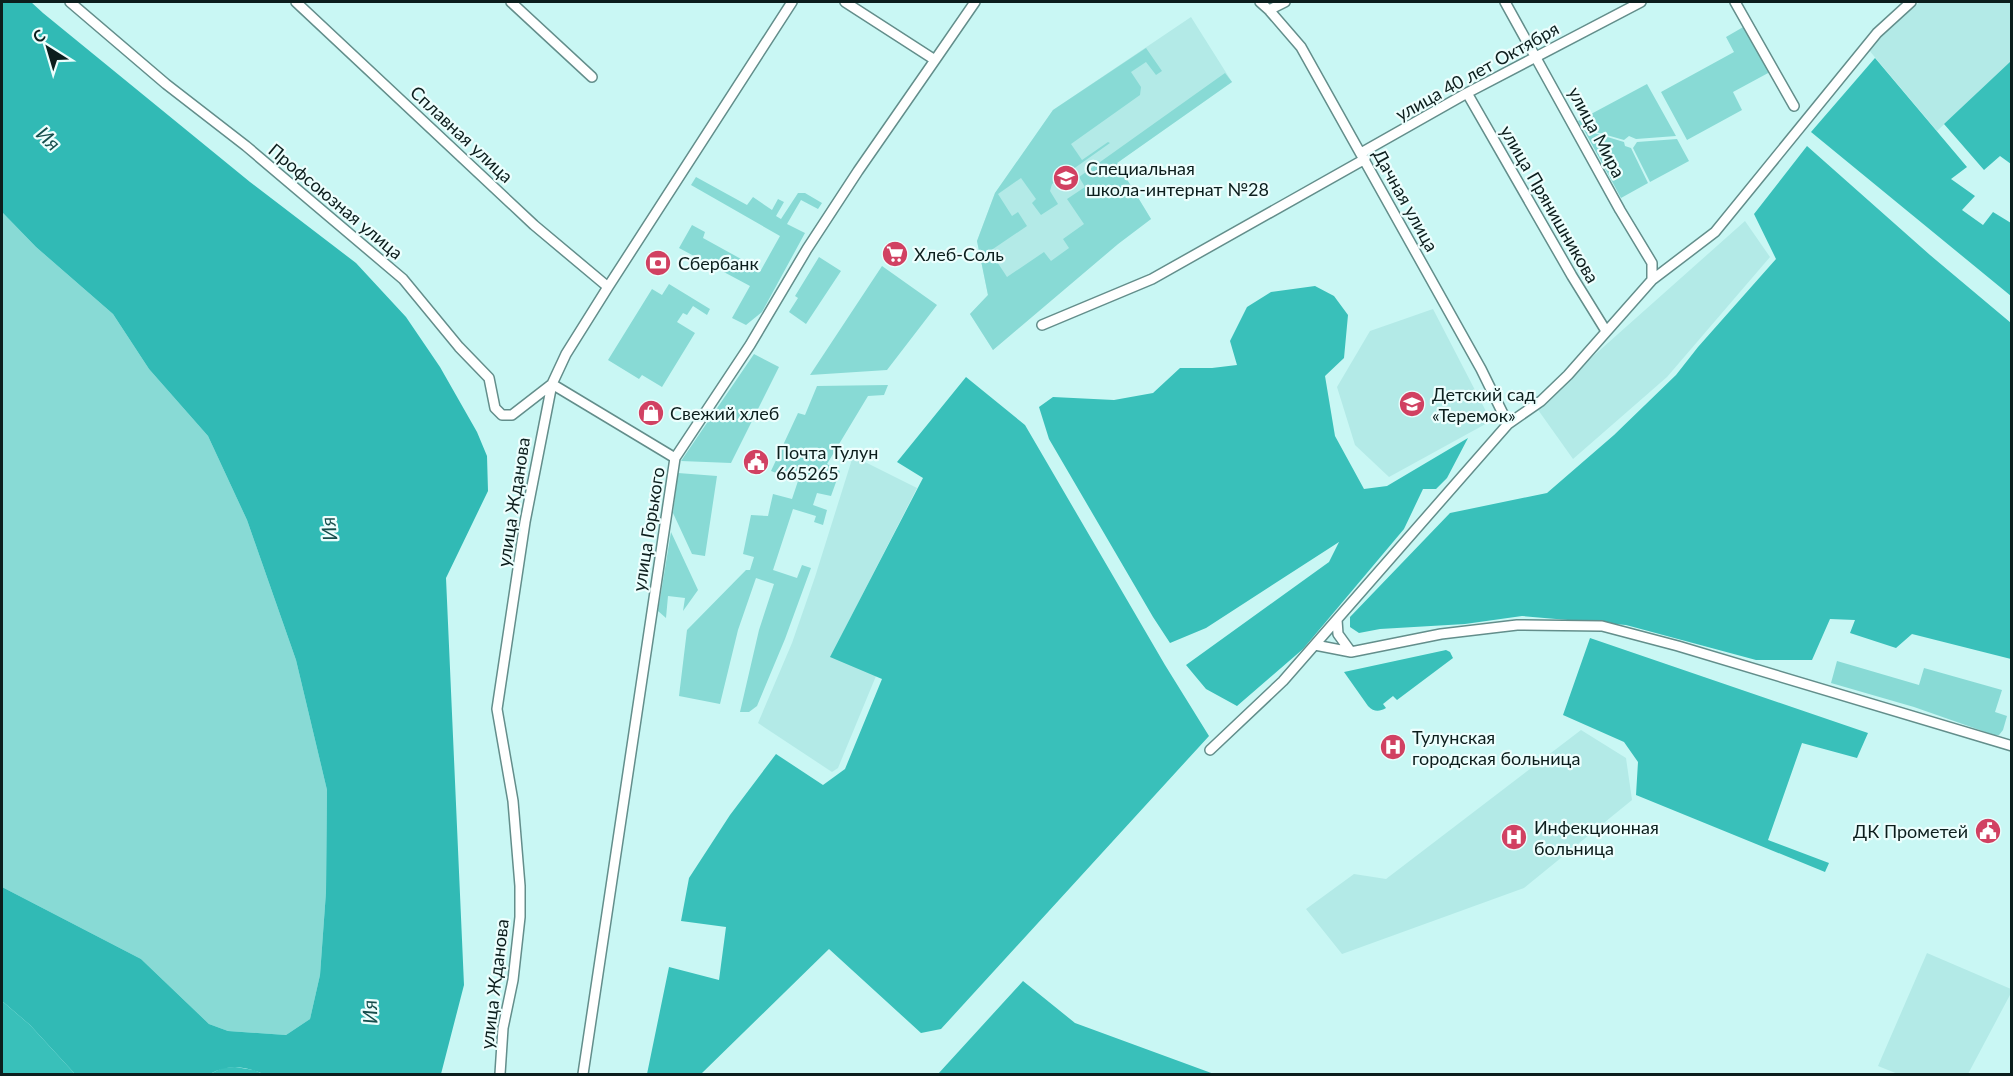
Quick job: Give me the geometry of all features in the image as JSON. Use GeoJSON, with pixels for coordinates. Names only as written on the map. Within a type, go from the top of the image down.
{"type":"FeatureCollection","features":[{"type":"Feature","properties":{"kind":"street","name":"Профсоюзная улица"},"geometry":{"type":"LineString","coordinates":[[70,2],[166,84],[246,146],[403,279],[459,347],[489,378],[495,408],[502,415],[512,414],[552,384]]}},
{"type":"Feature","properties":{"kind":"street","name":"Сплавная улица"},"geometry":{"type":"LineString","coordinates":[[296,2],[534,225],[608,287]]}},
{"type":"Feature","properties":{"kind":"street"},"geometry":{"type":"LineString","coordinates":[[511,2],[592,76]]}},
{"type":"Feature","properties":{"kind":"street","name":"улица Жданова"},"geometry":{"type":"LineString","coordinates":[[500,1074],[503,1029],[515,958],[520,886],[513,801],[497,710],[525,522],[552,384],[566,354],[608,287],[792,2]]}},
{"type":"Feature","properties":{"kind":"street"},"geometry":{"type":"LineString","coordinates":[[845,2],[935,60]]}},
{"type":"Feature","properties":{"kind":"street","name":"улица Горького"},"geometry":{"type":"LineString","coordinates":[[583,1074],[675,458],[750,345],[807,249],[858,171],[975,2]]}},
{"type":"Feature","properties":{"kind":"street","name":"Дачная улица"},"geometry":{"type":"LineString","coordinates":[[1260,2],[1300,47],[1481,369],[1508,424]]}},
{"type":"Feature","properties":{"kind":"street"},"geometry":{"type":"LineString","coordinates":[[1269,10],[1285,2]]}},
{"type":"Feature","properties":{"kind":"street","name":"улица Мира"},"geometry":{"type":"LineString","coordinates":[[1505,2],[1537,56],[1620,210],[1652,263],[1654,271],[1652,280]]}},
{"type":"Feature","properties":{"kind":"street","name":"улица 40 лет Октября"},"geometry":{"type":"LineString","coordinates":[[1042,325],[1152,279],[1467,93],[1641,2]]}},
{"type":"Feature","properties":{"kind":"street"},"geometry":{"type":"LineString","coordinates":[[1736,2],[1794,106]]}},
{"type":"Feature","properties":{"kind":"street"},"geometry":{"type":"LineString","coordinates":[[1210,750],[1283,681],[1508,424],[1541,401],[1561,382],[1652,280],[1715,232],[1877,33],[1911,2]]}},
{"type":"Feature","properties":{"kind":"street","name":"улица Прянишникова"},"geometry":{"type":"LineString","coordinates":[[1467,93],[1606,331]]}},
{"type":"Feature","properties":{"kind":"street"},"geometry":{"type":"LineString","coordinates":[[552,384],[675,458]]}},
{"type":"Feature","properties":{"kind":"street"},"geometry":{"type":"LineString","coordinates":[[1337,620],[1338,634],[1351,652]]}},
{"type":"Feature","properties":{"kind":"street"},"geometry":{"type":"LineString","coordinates":[[1315,645],[1351,652],[1441,634],[1517,625],[1602,626],[1678,646],[2012,746]]}},
{"type":"Feature","properties":{"kind":"shaded area"},"geometry":{"type":"Polygon","coordinates":[[[1920,2],[2011,2],[2011,61],[1937,131],[1868,49],[1920,2]]]}},
{"type":"Feature","properties":{"kind":"shaded area","name":"Специальная школа-интернат №28"},"geometry":{"type":"Polygon","coordinates":[[[1191,17],[1232,82],[1117,163],[1151,219],[1118,244],[993,350],[970,314],[988,295],[977,241],[995,193],[1053,110],[1191,17]]]}},
{"type":"Feature","properties":{"kind":"shaded area"},"geometry":{"type":"Polygon","coordinates":[[[1745,26],[1770,72],[1733,92],[1742,110],[1687,140],[1661,92],[1734,52],[1726,37],[1745,26]]]}},
{"type":"Feature","properties":{"kind":"shaded area","name":"Специальная школа-интернат №28"},"geometry":{"type":"Polygon","coordinates":[[[1146,48],[1162,71],[1156,75],[1146,62],[1131,72],[1141,87],[1140,95],[1071,144],[1082,160],[1108,142],[1110,143],[1052,184],[1050,191],[1058,204],[1041,215],[1032,203],[1036,199],[1021,178],[998,194],[1012,216],[1018,212],[1027,226],[990,251],[1007,277],[1044,252],[1051,261],[1069,248],[1063,239],[1084,224],[1067,199],[1085,187],[1079,177],[1225,73],[1232,82],[1117,163],[1151,219],[1118,244],[993,350],[970,314],[988,295],[977,241],[995,193],[1053,110],[1146,48]]]}},
{"type":"Feature","properties":{"kind":"shaded area"},"geometry":{"type":"Polygon","coordinates":[[[1875,58],[1967,167],[1951,179],[1975,196],[1962,210],[1983,225],[1993,212],[2011,223],[2011,296],[1811,132],[1875,58]]]}},
{"type":"Feature","properties":{"kind":"shaded area"},"geometry":{"type":"Polygon","coordinates":[[[2011,61],[2011,164],[2000,156],[1984,170],[1944,124],[2011,61]]]}},
{"type":"Feature","properties":{"kind":"shaded area"},"geometry":{"type":"Polygon","coordinates":[[[1647,84],[1676,136],[1636,139],[1629,136],[1624,140],[1582,128],[1578,121],[1647,84]]]}},
{"type":"Feature","properties":{"kind":"shaded area"},"geometry":{"type":"Polygon","coordinates":[[[1584,130],[1624,142],[1625,146],[1631,148],[1648,183],[1621,198],[1584,130]]]}},
{"type":"Feature","properties":{"kind":"shaded area"},"geometry":{"type":"Polygon","coordinates":[[[1677,139],[1689,161],[1650,182],[1633,148],[1637,142],[1677,139]]]}},
{"type":"Feature","properties":{"kind":"shaded area"},"geometry":{"type":"Polygon","coordinates":[[[1807,146],[2011,323],[2011,659],[1912,634],[1896,648],[1850,633],[1855,620],[1830,619],[1812,660],[1756,660],[1626,625],[1522,616],[1465,624],[1380,629],[1359,633],[1350,627],[1350,617],[1450,513],[1547,493],[1614,435],[1676,375],[1776,259],[1754,214],[1807,146]]]}},
{"type":"Feature","properties":{"kind":"shaded area"},"geometry":{"type":"Polygon","coordinates":[[[696,177],[747,205],[753,197],[772,210],[778,199],[784,202],[776,216],[781,219],[798,193],[805,193],[822,203],[818,209],[801,200],[787,224],[805,233],[762,312],[746,325],[732,318],[750,286],[679,248],[692,225],[705,232],[703,238],[761,270],[780,236],[691,185],[696,177]]]}},
{"type":"Feature","properties":{"kind":"shaded area"},"geometry":{"type":"Polygon","coordinates":[[[2,212],[36,247],[113,314],[149,369],[208,436],[247,520],[296,660],[327,790],[326,892],[320,975],[310,1019],[286,1035],[228,1031],[209,1024],[141,959],[2,887],[2,212]]]}},
{"type":"Feature","properties":{"kind":"shaded area"},"geometry":{"type":"Polygon","coordinates":[[[1745,221],[1770,257],[1667,377],[1573,459],[1536,407],[1745,221]]]}},
{"type":"Feature","properties":{"kind":"shaded area"},"geometry":{"type":"Polygon","coordinates":[[[819,257],[841,271],[806,324],[789,312],[798,298],[795,296],[819,257]]]}},
{"type":"Feature","properties":{"kind":"shaded area"},"geometry":{"type":"Polygon","coordinates":[[[882,266],[937,305],[887,370],[810,375],[882,266]]]}},
{"type":"Feature","properties":{"kind":"shaded area"},"geometry":{"type":"Polygon","coordinates":[[[669,284],[710,309],[707,315],[693,306],[687,315],[683,313],[677,322],[695,333],[662,387],[642,375],[639,379],[608,360],[652,289],[662,295],[669,284]]]}},
{"type":"Feature","properties":{"kind":"shaded area"},"geometry":{"type":"Polygon","coordinates":[[[1315,286],[1334,296],[1348,315],[1344,358],[1325,376],[1335,436],[1364,489],[1387,486],[1468,438],[1447,478],[1436,489],[1423,489],[1404,529],[1303,649],[1237,706],[1206,689],[1186,665],[1329,562],[1339,542],[1206,628],[1170,643],[1049,439],[1039,407],[1053,397],[1114,400],[1153,393],[1180,368],[1237,365],[1230,341],[1247,307],[1271,292],[1315,286]]]}},
{"type":"Feature","properties":{"kind":"shaded area","name":"Детский сад «Теремок»"},"geometry":{"type":"Polygon","coordinates":[[[1433,309],[1491,421],[1389,477],[1355,445],[1337,387],[1370,331],[1433,309]]]}},
{"type":"Feature","properties":{"kind":"shaded area"},"geometry":{"type":"Polygon","coordinates":[[[754,354],[779,367],[731,463],[681,461],[754,354]]]}},
{"type":"Feature","properties":{"kind":"shaded area"},"geometry":{"type":"Polygon","coordinates":[[[966,377],[1025,425],[1209,736],[941,1029],[921,1033],[829,949],[701,1074],[647,1074],[669,967],[719,980],[726,927],[681,921],[689,878],[730,815],[776,754],[823,785],[845,769],[882,679],[830,657],[923,478],[897,462],[966,377]]]}},
{"type":"Feature","properties":{"kind":"shaded area"},"geometry":{"type":"Polygon","coordinates":[[[888,385],[884,395],[868,396],[827,464],[840,471],[831,496],[817,493],[813,505],[827,510],[823,525],[814,522],[816,516],[793,509],[773,570],[797,578],[802,565],[811,568],[757,706],[749,712],[740,712],[759,630],[774,584],[756,578],[738,630],[720,704],[679,696],[687,630],[746,570],[750,570],[754,557],[743,554],[751,515],[768,516],[773,494],[792,499],[798,481],[771,471],[798,413],[805,415],[817,386],[888,385]]]}},
{"type":"Feature","properties":{"kind":"shaded area"},"geometry":{"type":"Polygon","coordinates":[[[853,456],[917,488],[831,656],[876,676],[838,768],[832,772],[758,723],[792,643],[853,456]]]}},
{"type":"Feature","properties":{"kind":"shaded area"},"geometry":{"type":"Polygon","coordinates":[[[678,473],[717,476],[705,556],[692,554],[673,513],[678,473]]]}},
{"type":"Feature","properties":{"kind":"shaded area"},"geometry":{"type":"Polygon","coordinates":[[[671,532],[698,590],[683,611],[685,598],[668,596],[666,618],[658,611],[671,532]]]}},
{"type":"Feature","properties":{"kind":"shaded area"},"geometry":{"type":"Polygon","coordinates":[[[1590,638],[1868,733],[1857,758],[1802,743],[1768,840],[1829,863],[1825,872],[1636,795],[1638,762],[1624,742],[1563,715],[1590,638]]]}},
{"type":"Feature","properties":{"kind":"shaded area"},"geometry":{"type":"Polygon","coordinates":[[[1446,650],[1453,658],[1397,700],[1393,696],[1383,704],[1386,708],[1377,711],[1368,706],[1344,672],[1446,650]]]}},
{"type":"Feature","properties":{"kind":"shaded area"},"geometry":{"type":"Polygon","coordinates":[[[1837,661],[1919,685],[1924,668],[2002,690],[1995,712],[2007,716],[2003,730],[1999,735],[1994,735],[1914,707],[1831,683],[1837,661]]]}},
{"type":"Feature","properties":{"kind":"shaded area","name":"Инфекционная больница"},"geometry":{"type":"Polygon","coordinates":[[[1581,730],[1626,758],[1632,800],[1524,888],[1342,954],[1306,909],[1354,874],[1386,879],[1581,730]]]}},
{"type":"Feature","properties":{"kind":"shaded area"},"geometry":{"type":"Polygon","coordinates":[[[1927,953],[2011,989],[2011,993],[1968,1074],[1898,1074],[1878,1066],[1927,953]]]}},
{"type":"Feature","properties":{"kind":"shaded area"},"geometry":{"type":"Polygon","coordinates":[[[1023,981],[1075,1023],[1214,1074],[938,1074],[1023,981]]]}},
{"type":"Feature","properties":{"kind":"shaded area"},"geometry":{"type":"Polygon","coordinates":[[[2,1001],[30,1025],[75,1074],[2,1074],[2,1001]]]}},
{"type":"Feature","properties":{"kind":"shaded area"},"geometry":{"type":"Polygon","coordinates":[[[235,1067],[263,1074],[210,1074],[222,1068],[235,1067]]]}},
{"type":"Feature","properties":{"kind":"water","name":"Ия"},"geometry":{"type":"Polygon","coordinates":[[[2,2],[31,2],[250,182],[356,263],[406,317],[440,367],[477,432],[487,456],[488,491],[446,578],[464,985],[441,1074],[263,1074],[250,1069],[229,1067],[210,1074],[75,1074],[30,1025],[2,1001],[2,887],[141,959],[209,1024],[228,1031],[286,1035],[310,1019],[320,975],[326,892],[327,790],[296,660],[247,520],[208,436],[149,369],[113,314],[36,247],[2,212],[2,2]]]}},
{"type":"Feature","properties":{"kind":"place","name":"Специальная школа-интернат №28"},"geometry":{"type":"Point","coordinates":[1066,178]}},
{"type":"Feature","properties":{"kind":"place","name":"Хлеб-Соль"},"geometry":{"type":"Point","coordinates":[895,254]}},
{"type":"Feature","properties":{"kind":"place","name":"Сбербанк"},"geometry":{"type":"Point","coordinates":[658,263]}},
{"type":"Feature","properties":{"kind":"place","name":"Детский сад «Теремок»"},"geometry":{"type":"Point","coordinates":[1412,404]}},
{"type":"Feature","properties":{"kind":"place","name":"Свежий хлеб"},"geometry":{"type":"Point","coordinates":[651,413]}},
{"type":"Feature","properties":{"kind":"place","name":"Почта Тулун 665265"},"geometry":{"type":"Point","coordinates":[756,462]}},
{"type":"Feature","properties":{"kind":"place","name":"Тулунская городская больница"},"geometry":{"type":"Point","coordinates":[1393,747]}},
{"type":"Feature","properties":{"kind":"place","name":"ДК Прометей"},"geometry":{"type":"Point","coordinates":[1988,831]}},
{"type":"Feature","properties":{"kind":"place","name":"Инфекционная больница"},"geometry":{"type":"Point","coordinates":[1514,837]}}]}
